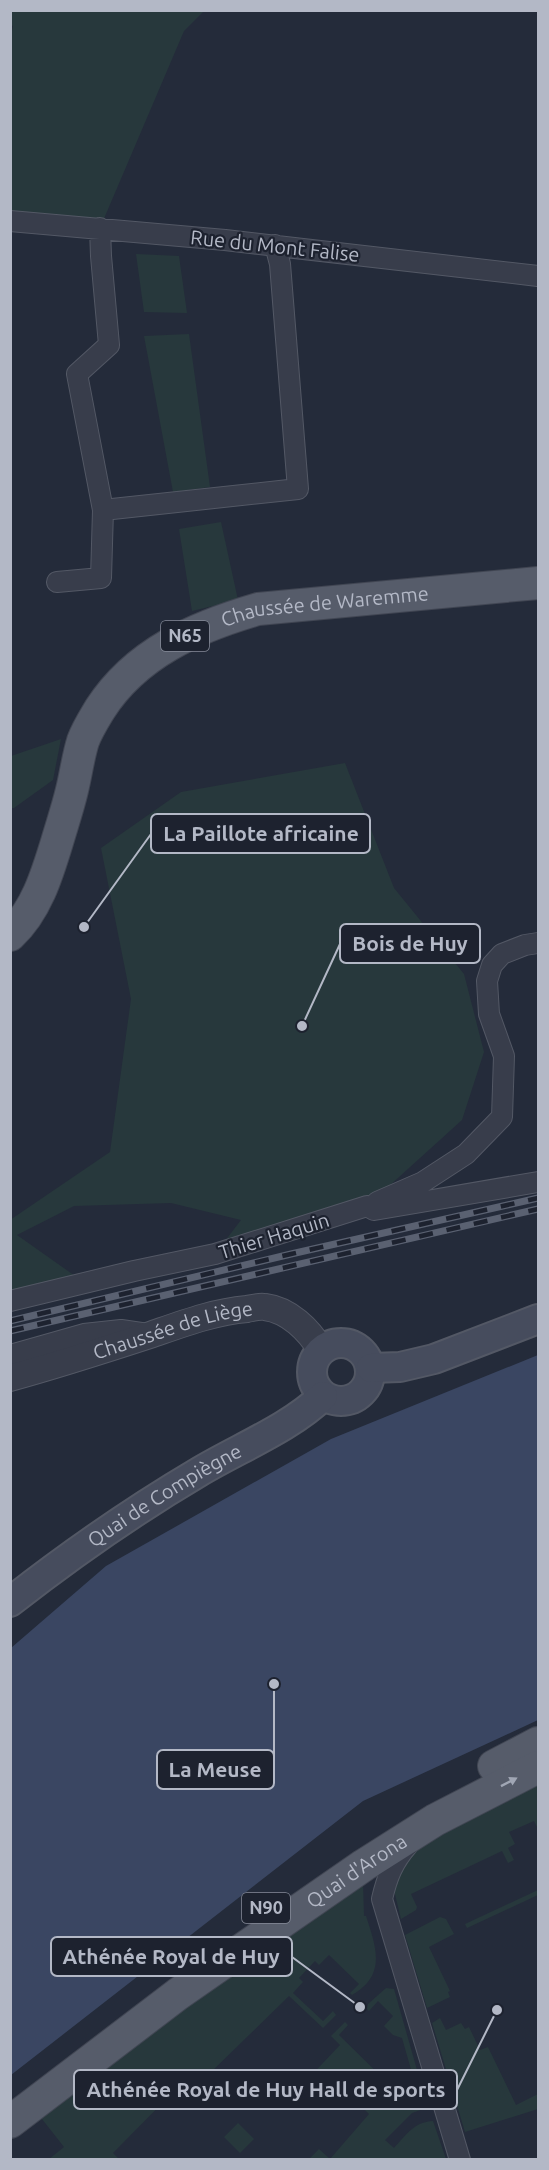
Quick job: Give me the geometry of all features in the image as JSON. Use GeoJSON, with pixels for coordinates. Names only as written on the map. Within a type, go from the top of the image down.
{"type":"FeatureCollection","features":[{"type":"Feature","properties":{"kind":"main road","name":"Chaussée de Waremme"},"geometry":{"type":"LineString","coordinates":[[10,935],[25,918],[43,882],[72,789],[83,740],[94,718],[125,677],[160,649],[217,621],[258,609],[538,583]]}},
{"type":"Feature","properties":{"kind":"main road"},"geometry":{"type":"LineString","coordinates":[[371,1368],[400,1367],[434,1359],[538,1320]]}},
{"type":"Feature","properties":{"kind":"main road"},"geometry":{"type":"LineString","coordinates":[[345,1342],[357,1346],[367,1356],[371,1368],[370,1382],[362,1393],[350,1401],[336,1401],[323,1396],[315,1386],[312,1373],[314,1361],[321,1350],[332,1343],[345,1342]]}},
{"type":"Feature","properties":{"kind":"main road","name":"Quai de Compiègne"},"geometry":{"type":"LineString","coordinates":[[10,1602],[59,1563],[134,1512],[308,1410],[323,1396]]}},
{"type":"Feature","properties":{"kind":"main road","name":"Quai d'Arona"},"geometry":{"type":"LineString","coordinates":[[10,2097],[188,1963],[332,1862],[416,1809],[538,1743]]}},
{"type":"Feature","properties":{"kind":"main road","name":"Quai d'Arona"},"geometry":{"type":"LineString","coordinates":[[10,2122],[178,1994],[364,1865],[425,1826],[538,1767]]}},
{"type":"Feature","properties":{"kind":"street","name":"Rue du Mont Falise"},"geometry":{"type":"LineString","coordinates":[[10,221],[275,245],[538,276]]}},
{"type":"Feature","properties":{"kind":"street"},"geometry":{"type":"LineString","coordinates":[[57,582],[101,578],[103,510],[77,374],[109,345],[100,256],[100,228]]}},
{"type":"Feature","properties":{"kind":"street"},"geometry":{"type":"LineString","coordinates":[[103,510],[298,489],[280,264],[275,245]]}},
{"type":"Feature","properties":{"kind":"street"},"geometry":{"type":"LineString","coordinates":[[367,1206],[423,1182],[466,1154],[502,1117],[504,1056],[489,1014],[487,981],[492,965],[502,954],[525,945],[538,943]]}},
{"type":"Feature","properties":{"kind":"street","name":"Thier Haquin"},"geometry":{"type":"LineString","coordinates":[[10,1301],[215,1254],[276,1237],[367,1206],[374,1210],[538,1182]]}},
{"type":"Feature","properties":{"kind":"street","name":"Chaussée de Liège"},"geometry":{"type":"LineString","coordinates":[[10,1378],[58,1365],[201,1317],[231,1310],[265,1307],[285,1314],[313,1336],[321,1350]]}},
{"type":"Feature","properties":{"kind":"street"},"geometry":{"type":"LineString","coordinates":[[10,1355],[84,1334],[121,1330],[151,1334]]}},
{"type":"Feature","properties":{"kind":"street"},"geometry":{"type":"LineString","coordinates":[[425,1826],[396,1859],[386,1878],[382,1899],[460,2160]]}},
{"type":"Feature","properties":{"kind":"shaded area"},"geometry":{"type":"Polygon","coordinates":[[[10,11],[204,11],[184,31],[100,228],[11,221],[10,39],[13,26],[10,11]]]}},
{"type":"Feature","properties":{"kind":"shaded area"},"geometry":{"type":"Polygon","coordinates":[[[136,254],[179,256],[187,313],[144,312],[136,254]]]}},
{"type":"Feature","properties":{"kind":"shaded area"},"geometry":{"type":"Polygon","coordinates":[[[189,334],[210,487],[173,492],[144,336],[189,334]]]}},
{"type":"Feature","properties":{"kind":"shaded area"},"geometry":{"type":"Polygon","coordinates":[[[221,522],[238,600],[192,611],[179,529],[221,522]]]}},
{"type":"Feature","properties":{"kind":"shaded area"},"geometry":{"type":"Polygon","coordinates":[[[61,739],[53,780],[11,808],[11,756],[61,739]]]}},
{"type":"Feature","properties":{"kind":"shaded area"},"geometry":{"type":"Polygon","coordinates":[[[345,763],[394,888],[464,974],[484,1052],[462,1120],[367,1206],[215,1254],[241,1220],[171,1203],[74,1206],[17,1235],[85,1283],[11,1301],[10,1220],[110,1152],[131,999],[101,848],[181,792],[345,763]]]}},
{"type":"Feature","properties":{"kind":"shaded area"},"geometry":{"type":"Polygon","coordinates":[[[538,1780],[538,1829],[534,1821],[509,1832],[515,1844],[508,1848],[514,1860],[508,1863],[502,1851],[411,1894],[417,1907],[416,1910],[401,1919],[394,1890],[395,1879],[416,1849],[481,1808],[538,1780]]]}},
{"type":"Feature","properties":{"kind":"shaded area"},"geometry":{"type":"Polygon","coordinates":[[[363,1882],[364,1916],[366,1916],[373,1939],[376,1960],[370,1979],[352,1995],[350,1993],[359,1984],[329,1955],[319,1965],[315,1961],[299,1978],[303,1982],[293,1993],[323,2021],[333,2011],[336,2015],[323,2028],[289,1996],[207,2076],[217,2086],[209,2094],[190,2075],[113,2153],[119,2159],[49,2159],[64,2147],[38,2114],[50,2097],[363,1882]]]}},
{"type":"Feature","properties":{"kind":"shaded area"},"geometry":{"type":"Polygon","coordinates":[[[538,1890],[538,1895],[467,1928],[465,1924],[538,1890]]]}},
{"type":"Feature","properties":{"kind":"shaded area"},"geometry":{"type":"Polygon","coordinates":[[[440,1917],[446,1919],[454,1934],[429,1947],[450,1991],[448,1992],[450,1997],[427,2008],[405,1935],[440,1917]]]}},
{"type":"Feature","properties":{"kind":"shaded area"},"geometry":{"type":"Polygon","coordinates":[[[386,1988],[394,1989],[427,2105],[426,2108],[412,2113],[385,2140],[394,2148],[415,2127],[433,2121],[446,2159],[330,2159],[369,2114],[362,2107],[374,2094],[352,2073],[342,2083],[331,2073],[313,2091],[304,2083],[340,2045],[331,2036],[345,2022],[348,2025],[339,2035],[395,2090],[412,2073],[402,2038],[393,2035],[384,2026],[393,2016],[378,2001],[369,2011],[367,2009],[368,2004],[386,1988]]]}},
{"type":"Feature","properties":{"kind":"shaded area"},"geometry":{"type":"Polygon","coordinates":[[[440,2018],[446,2030],[461,2023],[465,2029],[469,2027],[480,2050],[488,2047],[516,2105],[538,2094],[538,2109],[465,2132],[432,2023],[440,2018]]]}},
{"type":"Feature","properties":{"kind":"shaded area"},"geometry":{"type":"Polygon","coordinates":[[[238,2123],[254,2139],[240,2153],[224,2137],[238,2123]]]}},
{"type":"Feature","properties":{"kind":"shaded area"},"geometry":{"type":"Polygon","coordinates":[[[319,2149],[330,2159],[309,2159],[319,2149]]]}},
{"type":"Feature","properties":{"kind":"water"},"geometry":{"type":"Polygon","coordinates":[[[538,1355],[538,1720],[363,1801],[11,2075],[11,1648],[106,1566],[331,1439],[538,1355]]]}},
{"type":"Feature","properties":{"kind":"railway"},"geometry":{"type":"LineString","coordinates":[[10,1321],[538,1198]]}},
{"type":"Feature","properties":{"kind":"railway"},"geometry":{"type":"LineString","coordinates":[[10,1331],[538,1209]]}},
{"type":"Feature","properties":{"kind":"place","name":"La Paillote africaine"},"geometry":{"type":"Point","coordinates":[84,927]}},
{"type":"Feature","properties":{"kind":"place","name":"Bois de Huy"},"geometry":{"type":"Point","coordinates":[302,1026]}},
{"type":"Feature","properties":{"kind":"place","name":"La Meuse"},"geometry":{"type":"Point","coordinates":[274,1684]}},
{"type":"Feature","properties":{"kind":"place","name":"Athénée Royal de Huy"},"geometry":{"type":"Point","coordinates":[360,2007]}},
{"type":"Feature","properties":{"kind":"place","name":"Athénée Royal de Huy Hall de sports"},"geometry":{"type":"Point","coordinates":[497,2010]}}]}
